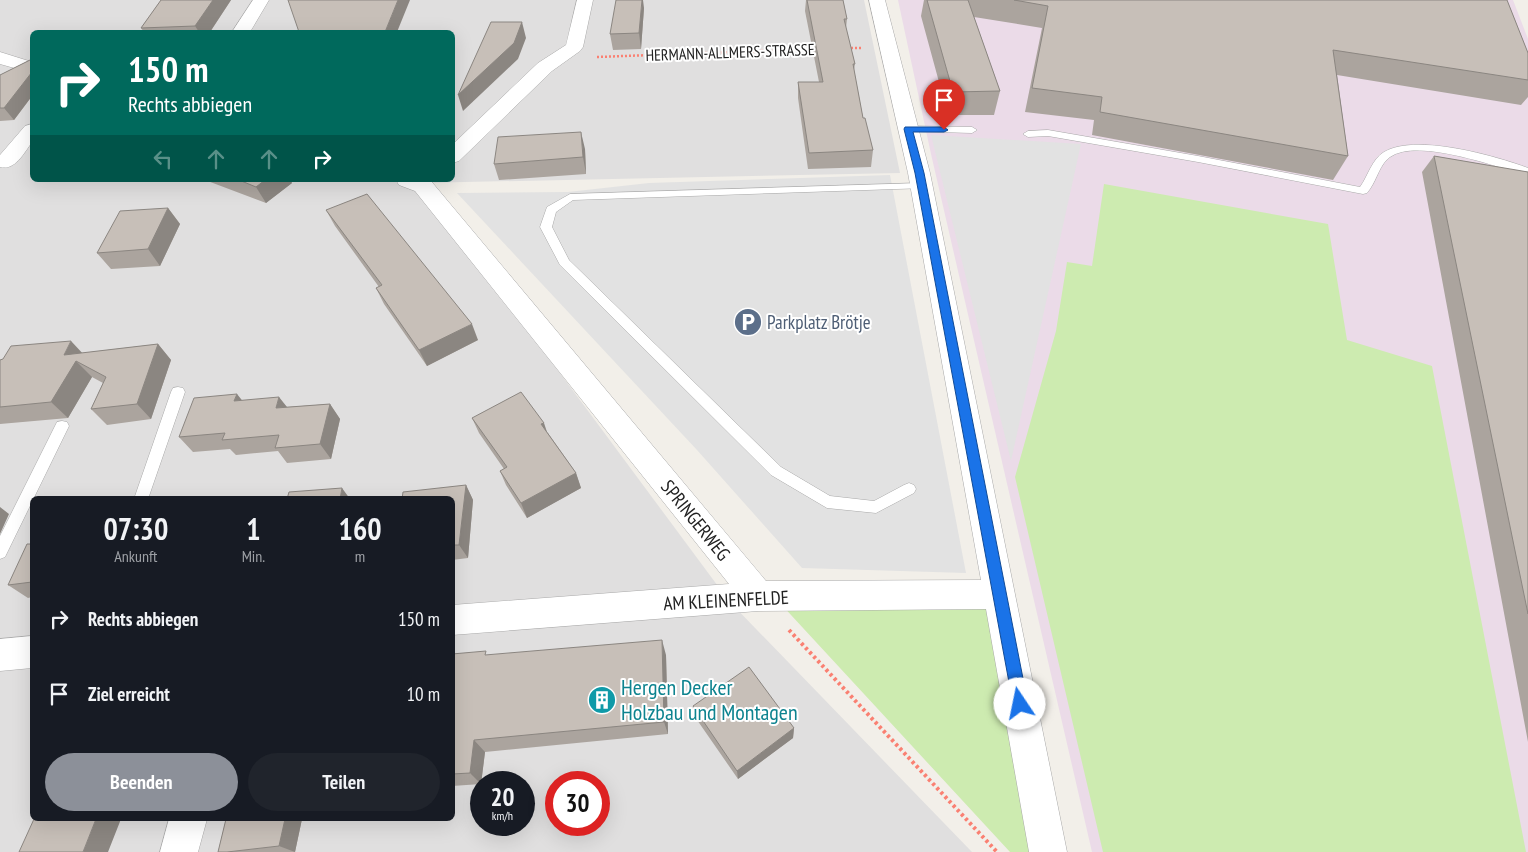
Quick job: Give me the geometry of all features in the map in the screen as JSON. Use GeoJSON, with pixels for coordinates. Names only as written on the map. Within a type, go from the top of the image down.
{"type":"FeatureCollection","features":[{"type":"Feature","properties":{"kind":"street"},"geometry":{"type":"LineString","coordinates":[[243,30],[261,0]]}},
{"type":"Feature","properties":{"kind":"street"},"geometry":{"type":"LineString","coordinates":[[455,154],[545,67],[574,47],[585,0]]}},
{"type":"Feature","properties":{"kind":"street"},"geometry":{"type":"LineString","coordinates":[[877,0],[922,186],[1048,852]]}},
{"type":"Feature","properties":{"kind":"street"},"geometry":{"type":"LineString","coordinates":[[1,60],[30,67]]}},
{"type":"Feature","properties":{"kind":"street"},"geometry":{"type":"LineString","coordinates":[[5,162],[30,132]]}},
{"type":"Feature","properties":{"kind":"street","name":"SPRINGERWEG"},"geometry":{"type":"LineString","coordinates":[[420,182],[758,596]]}},
{"type":"Feature","properties":{"kind":"street","name":"AM KLEINENFELDE"},"geometry":{"type":"LineString","coordinates":[[455,620],[758,596],[1000,594]]}},
{"type":"Feature","properties":{"kind":"street"},"geometry":{"type":"LineString","coordinates":[[0,654],[30,652]]}},
{"type":"Feature","properties":{"kind":"street"},"geometry":{"type":"LineString","coordinates":[[179,852],[187,821]]}},
{"type":"Feature","properties":{"kind":"lane"},"geometry":{"type":"LineString","coordinates":[[908,129],[972,130]]}},
{"type":"Feature","properties":{"kind":"lane"},"geometry":{"type":"LineString","coordinates":[[1028,134],[1048,133],[1363,191],[1370,183],[1377,166],[1388,154],[1416,147],[1510,164],[1528,172]]}},
{"type":"Feature","properties":{"kind":"lane"},"geometry":{"type":"LineString","coordinates":[[909,489],[876,507],[827,502],[776,472],[564,262],[546,227],[551,210],[570,197],[922,186]]}},
{"type":"Feature","properties":{"kind":"lane"},"geometry":{"type":"LineString","coordinates":[[142,496],[178,392]]}},
{"type":"Feature","properties":{"kind":"lane"},"geometry":{"type":"LineString","coordinates":[[0,552],[62,426]]}},
{"type":"Feature","properties":{"kind":"path","name":"HERMANN-ALLMERS-STRASSE"},"geometry":{"type":"LineString","coordinates":[[574,47],[593,57],[819,49]]}},
{"type":"Feature","properties":{"kind":"path","name":"HERMANN-ALLMERS-STRASSE"},"geometry":{"type":"LineString","coordinates":[[839,48],[888,47]]}},
{"type":"Feature","properties":{"kind":"path"},"geometry":{"type":"LineString","coordinates":[[758,596],[997,852]]}},
{"type":"Feature","properties":{"kind":"shaded area"},"geometry":{"type":"Polygon","coordinates":[[[0,0],[864,0],[900,173],[419,183],[729,601],[972,852],[0,852],[0,0]]]}},
{"type":"Feature","properties":{"kind":"shaded area"},"geometry":{"type":"Polygon","coordinates":[[[898,0],[1513,0],[1528,39],[1528,852],[1092,852],[931,154],[898,0]]]}},
{"type":"Feature","properties":{"kind":"shaded area"},"geometry":{"type":"Polygon","coordinates":[[[931,135],[1081,144],[1011,461],[931,135]]]}},
{"type":"Feature","properties":{"kind":"shaded area","name":"Parkplatz Brötje"},"geometry":{"type":"Polygon","coordinates":[[[890,175],[966,573],[802,568],[697,450],[457,193],[568,192],[649,183],[890,175]]]}},
{"type":"Feature","properties":{"kind":"green space"},"geometry":{"type":"Polygon","coordinates":[[[1104,184],[1328,224],[1347,340],[1432,366],[1526,852],[1103,852],[1015,477],[1056,331],[1067,262],[1092,266],[1104,184]]]}},
{"type":"Feature","properties":{"kind":"green space"},"geometry":{"type":"Polygon","coordinates":[[[779,602],[989,604],[1036,852],[1010,852],[779,602]]]}},
{"type":"Feature","properties":{"kind":"building"},"geometry":{"type":"Polygon","coordinates":[[[161,0],[213,0],[195,26],[141,28],[161,0]]]}},
{"type":"Feature","properties":{"kind":"building"},"geometry":{"type":"Polygon","coordinates":[[[288,0],[398,0],[386,30],[298,30],[288,0]]]}},
{"type":"Feature","properties":{"kind":"building"},"geometry":{"type":"Polygon","coordinates":[[[616,0],[642,0],[639,33],[610,34],[616,0]]]}},
{"type":"Feature","properties":{"kind":"building"},"geometry":{"type":"Polygon","coordinates":[[[807,0],[843,0],[847,19],[844,19],[855,64],[853,64],[863,118],[865,118],[873,150],[809,153],[798,82],[823,82],[807,0]]]}},
{"type":"Feature","properties":{"kind":"building"},"geometry":{"type":"Polygon","coordinates":[[[927,0],[968,0],[1000,91],[953,92],[927,0]]]}},
{"type":"Feature","properties":{"kind":"building"},"geometry":{"type":"Polygon","coordinates":[[[1014,0],[1507,0],[1528,53],[1528,80],[1333,50],[1348,156],[1100,112],[1102,97],[1032,88],[1048,6],[1014,0]]]}},
{"type":"Feature","properties":{"kind":"building"},"geometry":{"type":"Polygon","coordinates":[[[491,22],[522,22],[514,43],[458,95],[491,22]]]}},
{"type":"Feature","properties":{"kind":"building"},"geometry":{"type":"Polygon","coordinates":[[[30,60],[30,75],[4,108],[0,108],[0,75],[30,60]]]}},
{"type":"Feature","properties":{"kind":"building"},"geometry":{"type":"Polygon","coordinates":[[[581,132],[583,157],[494,164],[498,137],[581,132]]]}},
{"type":"Feature","properties":{"kind":"building"},"geometry":{"type":"Polygon","coordinates":[[[1434,156],[1528,172],[1528,614],[1434,156]]]}},
{"type":"Feature","properties":{"kind":"building"},"geometry":{"type":"Polygon","coordinates":[[[244,182],[262,182],[256,187],[244,182]]]}},
{"type":"Feature","properties":{"kind":"building"},"geometry":{"type":"Polygon","coordinates":[[[367,194],[472,324],[419,350],[376,288],[382,285],[326,210],[367,194]]]}},
{"type":"Feature","properties":{"kind":"building"},"geometry":{"type":"Polygon","coordinates":[[[168,208],[148,249],[97,253],[120,211],[168,208]]]}},
{"type":"Feature","properties":{"kind":"building"},"geometry":{"type":"Polygon","coordinates":[[[71,341],[64,355],[158,344],[137,404],[91,409],[106,377],[76,361],[51,402],[0,407],[0,360],[3,359],[11,346],[71,341]]]}},
{"type":"Feature","properties":{"kind":"building"},"geometry":{"type":"Polygon","coordinates":[[[521,392],[544,423],[541,424],[576,473],[521,503],[500,471],[507,467],[472,418],[521,392]]]}},
{"type":"Feature","properties":{"kind":"building"},"geometry":{"type":"Polygon","coordinates":[[[237,394],[234,401],[279,397],[276,408],[330,404],[320,444],[275,448],[279,435],[222,440],[225,433],[179,437],[194,398],[237,394]]]}},
{"type":"Feature","properties":{"kind":"building"},"geometry":{"type":"Polygon","coordinates":[[[466,485],[459,545],[455,545],[455,496],[402,496],[403,492],[466,485]]]}},
{"type":"Feature","properties":{"kind":"building"},"geometry":{"type":"Polygon","coordinates":[[[342,488],[341,496],[288,496],[289,492],[342,488]]]}},
{"type":"Feature","properties":{"kind":"building"},"geometry":{"type":"Polygon","coordinates":[[[27,544],[30,544],[30,582],[8,585],[27,544]]]}},
{"type":"Feature","properties":{"kind":"building"},"geometry":{"type":"Polygon","coordinates":[[[662,640],[664,722],[474,740],[470,773],[455,774],[455,654],[486,651],[485,655],[662,640]]]}},
{"type":"Feature","properties":{"kind":"building"},"geometry":{"type":"Polygon","coordinates":[[[749,667],[794,728],[737,771],[693,706],[749,667]]]}},
{"type":"Feature","properties":{"kind":"building"},"geometry":{"type":"Polygon","coordinates":[[[33,821],[95,821],[83,852],[19,852],[33,821]]]}},
{"type":"Feature","properties":{"kind":"building"},"geometry":{"type":"Polygon","coordinates":[[[226,821],[285,821],[279,846],[218,852],[226,821]]]}},
{"type":"Feature","properties":{"kind":"place","name":"Parkplatz Brötje"},"geometry":{"type":"Point","coordinates":[748,322]}},
{"type":"Feature","properties":{"kind":"place","name":"Hergen Decker Holzbau und Montagen"},"geometry":{"type":"Point","coordinates":[602,700]}},
{"type":"Feature","properties":{"kind":"route"},"geometry":{"type":"LineString","coordinates":[[944,130],[908,129],[919,173],[1020,704]]}}]}
